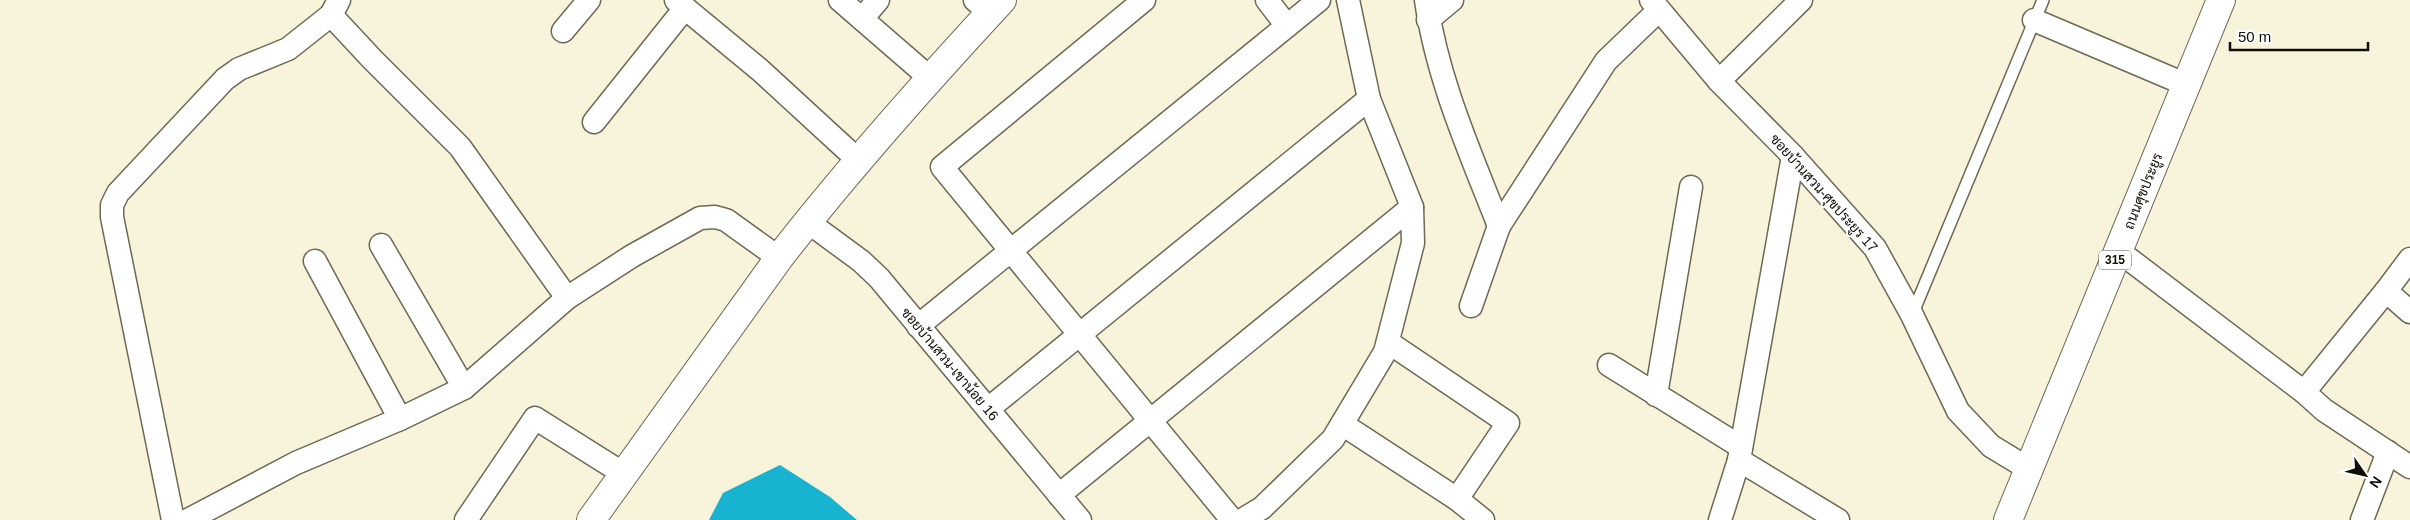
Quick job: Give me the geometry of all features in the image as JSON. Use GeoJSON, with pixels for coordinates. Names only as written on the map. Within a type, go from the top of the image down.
{"type":"FeatureCollection","features":[{"type":"Feature","properties":{"kind":"main road","name":"ถนนศุขประยูร"},"geometry":{"type":"LineString","coordinates":[[2008,520],[2221,0]]}},
{"type":"Feature","properties":{"kind":"main road","name":"ถนนศุขประยูร"},"geometry":{"type":"LineString","coordinates":[[2026,520],[2128,259],[2234,0]]}},
{"type":"Feature","properties":{"kind":"main road"},"geometry":{"type":"LineString","coordinates":[[591,520],[779,258],[930,78],[989,4]]}},
{"type":"Feature","properties":{"kind":"street"},"geometry":{"type":"LineString","coordinates":[[563,31],[589,0]]}},
{"type":"Feature","properties":{"kind":"street"},"geometry":{"type":"LineString","coordinates":[[840,0],[930,78]]}},
{"type":"Feature","properties":{"kind":"street"},"geometry":{"type":"LineString","coordinates":[[862,19],[878,0]]}},
{"type":"Feature","properties":{"kind":"street"},"geometry":{"type":"LineString","coordinates":[[1144,0],[942,167],[1232,520]]}},
{"type":"Feature","properties":{"kind":"street"},"geometry":{"type":"LineString","coordinates":[[1267,0],[1287,26]]}},
{"type":"Feature","properties":{"kind":"street"},"geometry":{"type":"LineString","coordinates":[[918,326],[1319,0]]}},
{"type":"Feature","properties":{"kind":"street"},"geometry":{"type":"LineString","coordinates":[[1242,520],[1262,508],[1333,438],[1342,424],[1385,352],[1413,243],[1412,206],[1369,99],[1348,0]]}},
{"type":"Feature","properties":{"kind":"street"},"geometry":{"type":"LineString","coordinates":[[1452,0],[1427,10],[1446,91],[1499,226]]}},
{"type":"Feature","properties":{"kind":"street"},"geometry":{"type":"LineString","coordinates":[[1719,81],[1802,0]]}},
{"type":"Feature","properties":{"kind":"street"},"geometry":{"type":"LineString","coordinates":[[173,520],[112,217],[112,205],[118,193],[225,79],[239,69],[288,49],[337,4],[372,59],[460,147],[567,298]]}},
{"type":"Feature","properties":{"kind":"street"},"geometry":{"type":"LineString","coordinates":[[594,122],[681,4],[760,70],[859,162]]}},
{"type":"Feature","properties":{"kind":"street"},"geometry":{"type":"LineString","coordinates":[[1472,306],[1499,226],[1606,61],[1655,5]]}},
{"type":"Feature","properties":{"kind":"street","name":"ซอยบ้านสวน-ศุขประยูร 17"},"geometry":{"type":"LineString","coordinates":[[1655,5],[1719,81],[1793,156],[1875,248],[1912,315],[1958,411],[1991,446],[2029,469]]}},
{"type":"Feature","properties":{"kind":"street"},"geometry":{"type":"LineString","coordinates":[[2038,10],[2187,85]]}},
{"type":"Feature","properties":{"kind":"street"},"geometry":{"type":"LineString","coordinates":[[988,409],[1369,99]]}},
{"type":"Feature","properties":{"kind":"street"},"geometry":{"type":"LineString","coordinates":[[1720,520],[1740,454],[1793,156]]}},
{"type":"Feature","properties":{"kind":"street"},"geometry":{"type":"LineString","coordinates":[[1656,395],[1691,187]]}},
{"type":"Feature","properties":{"kind":"street"},"geometry":{"type":"LineString","coordinates":[[1059,494],[1412,206]]}},
{"type":"Feature","properties":{"kind":"street"},"geometry":{"type":"LineString","coordinates":[[188,520],[296,463],[400,419],[464,388],[567,298],[632,256],[700,218],[715,217],[726,220],[779,258]]}},
{"type":"Feature","properties":{"kind":"street","name":"ซอยบ้านสวน-เขาน้อย 16"},"geometry":{"type":"LineString","coordinates":[[808,222],[861,261],[879,278],[1080,520]]}},
{"type":"Feature","properties":{"kind":"street"},"geometry":{"type":"LineString","coordinates":[[381,245],[464,388]]}},
{"type":"Feature","properties":{"kind":"street"},"geometry":{"type":"LineString","coordinates":[[2128,259],[2304,392],[2324,410],[2410,467]]}},
{"type":"Feature","properties":{"kind":"street"},"geometry":{"type":"LineString","coordinates":[[2304,392],[2386,292],[2410,259]]}},
{"type":"Feature","properties":{"kind":"street"},"geometry":{"type":"LineString","coordinates":[[315,262],[400,419]]}},
{"type":"Feature","properties":{"kind":"street"},"geometry":{"type":"LineString","coordinates":[[2386,292],[2410,312]]}},
{"type":"Feature","properties":{"kind":"street"},"geometry":{"type":"LineString","coordinates":[[1388,342],[1508,423],[1457,499]]}},
{"type":"Feature","properties":{"kind":"street"},"geometry":{"type":"LineString","coordinates":[[1609,365],[1656,395],[1838,520]]}},
{"type":"Feature","properties":{"kind":"street"},"geometry":{"type":"LineString","coordinates":[[466,520],[535,418],[624,474]]}},
{"type":"Feature","properties":{"kind":"street"},"geometry":{"type":"LineString","coordinates":[[1342,424],[1457,499],[1483,520]]}},
{"type":"Feature","properties":{"kind":"street"},"geometry":{"type":"LineString","coordinates":[[2362,520],[2388,452]]}},
{"type":"Feature","properties":{"kind":"lane"},"geometry":{"type":"LineString","coordinates":[[1912,315],[2038,10]]}},
{"type":"Feature","properties":{"kind":"water"},"geometry":{"type":"Polygon","coordinates":[[[780,465],[830,497],[857,520],[709,520],[723,493],[780,465]]]}}]}
